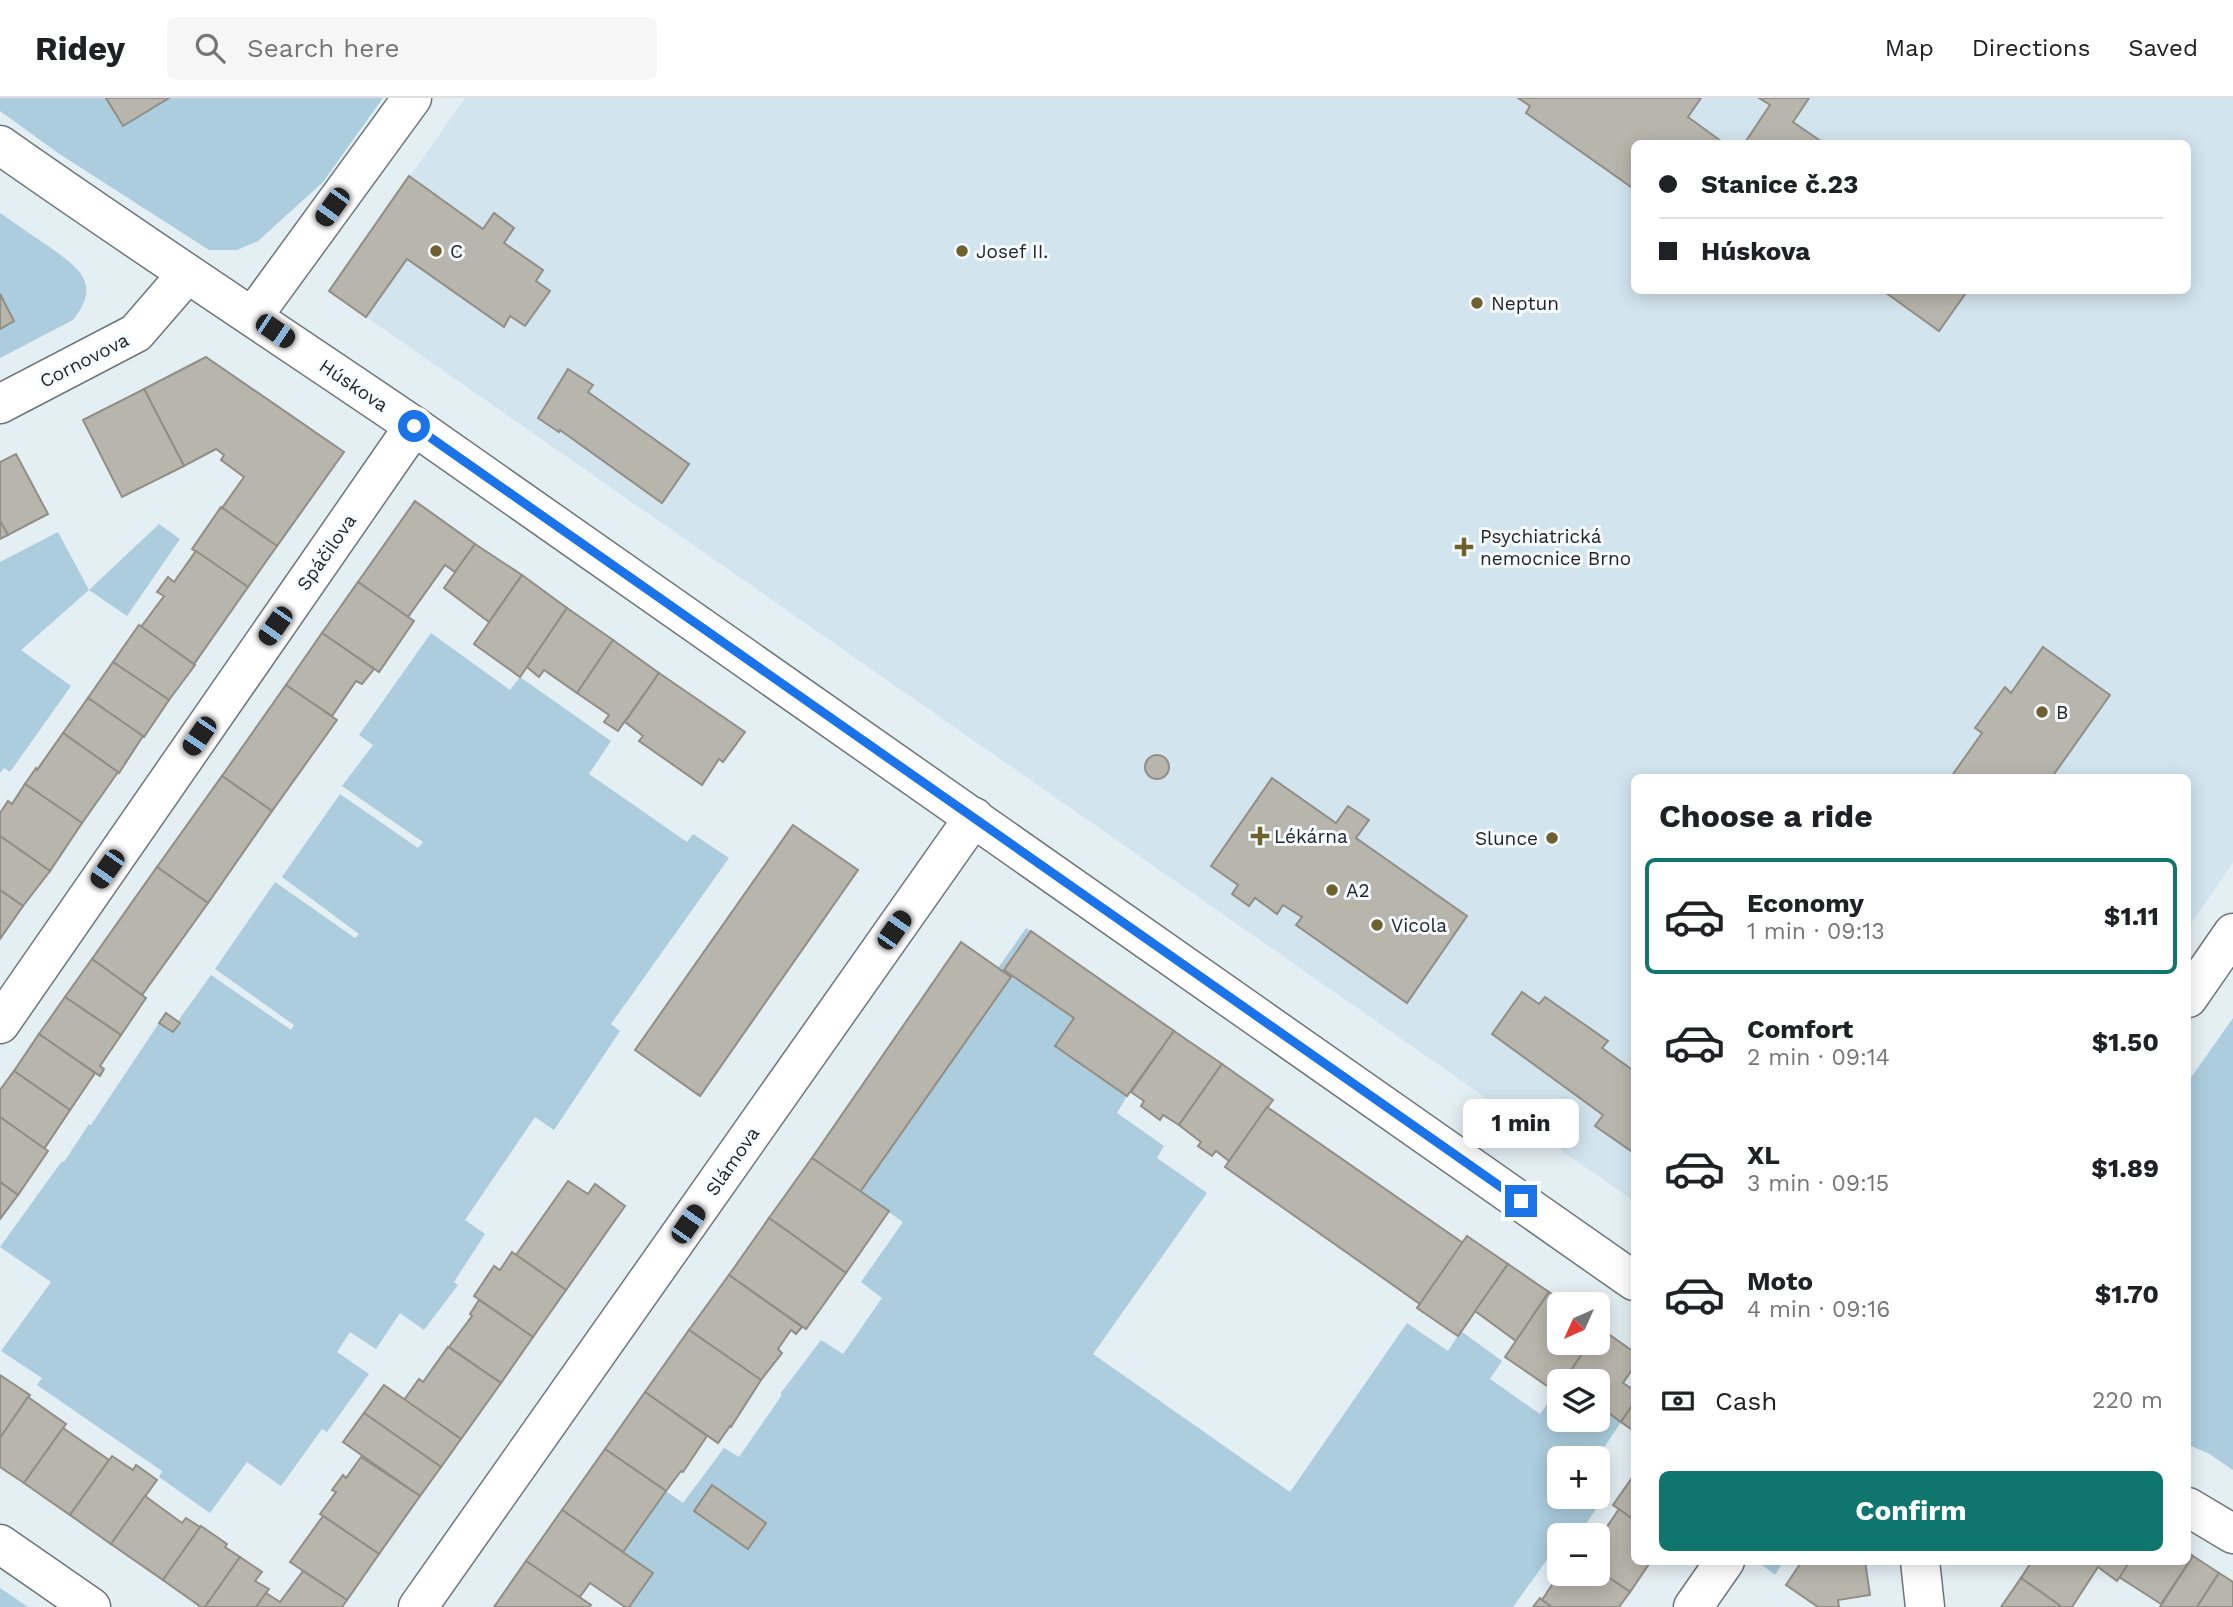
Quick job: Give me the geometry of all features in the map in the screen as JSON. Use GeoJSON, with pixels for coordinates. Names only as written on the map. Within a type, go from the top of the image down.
{"type":"FeatureCollection","features":[{"type":"Feature","properties":{"kind":"street"},"geometry":{"type":"LineString","coordinates":[[253,316],[412,98]]}},
{"type":"Feature","properties":{"kind":"street","name":"Húskova"},"geometry":{"type":"LineString","coordinates":[[0,145],[414,426],[1631,1279]]}},
{"type":"Feature","properties":{"kind":"street","name":"Cornovova"},"geometry":{"type":"LineString","coordinates":[[0,404],[136,333],[187,274]]}},
{"type":"Feature","properties":{"kind":"street","name":"Spáčilova"},"geometry":{"type":"LineString","coordinates":[[0,1024],[414,426]]}},
{"type":"Feature","properties":{"kind":"street","name":"Slámova"},"geometry":{"type":"LineString","coordinates":[[418,1607],[974,817]]}},
{"type":"Feature","properties":{"kind":"street"},"geometry":{"type":"LineString","coordinates":[[2191,994],[2233,933]]}},
{"type":"Feature","properties":{"kind":"street"},"geometry":{"type":"LineString","coordinates":[[2191,1509],[2233,1534]]}},
{"type":"Feature","properties":{"kind":"street"},"geometry":{"type":"LineString","coordinates":[[0,1544],[91,1607]]}},
{"type":"Feature","properties":{"kind":"street"},"geometry":{"type":"LineString","coordinates":[[1693,1607],[1722,1565]]}},
{"type":"Feature","properties":{"kind":"street"},"geometry":{"type":"LineString","coordinates":[[1920,1565],[1925,1607]]}},
{"type":"Feature","properties":{"kind":"shaded area"},"geometry":{"type":"Polygon","coordinates":[[[0,98],[383,98],[323,182],[258,241],[237,250],[209,250],[58,153],[0,111],[0,98]]]}},
{"type":"Feature","properties":{"kind":"shaded area","name":"Psychiatrická nemocnice Brno"},"geometry":{"type":"Polygon","coordinates":[[[465,98],[2233,98],[2233,863],[2191,924],[2191,774],[1631,774],[1631,1199],[329,291],[465,98]]]}},
{"type":"Feature","properties":{"kind":"shaded area"},"geometry":{"type":"Polygon","coordinates":[[[0,213],[76,268],[86,285],[86,295],[73,320],[0,358],[0,213]]]}},
{"type":"Feature","properties":{"kind":"shaded area"},"geometry":{"type":"Polygon","coordinates":[[[159,524],[180,539],[127,616],[89,590],[159,524]]]}},
{"type":"Feature","properties":{"kind":"shaded area"},"geometry":{"type":"Polygon","coordinates":[[[58,532],[89,590],[21,650],[71,686],[10,772],[4,768],[0,773],[0,562],[58,532]]]}},
{"type":"Feature","properties":{"kind":"shaded area"},"geometry":{"type":"Polygon","coordinates":[[[431,633],[510,690],[520,677],[611,741],[589,774],[687,842],[693,834],[729,858],[611,1024],[620,1031],[554,1130],[535,1117],[465,1220],[485,1234],[454,1282],[458,1285],[424,1330],[400,1313],[376,1349],[350,1332],[337,1352],[369,1374],[327,1432],[322,1429],[281,1486],[247,1462],[210,1513],[159,1477],[162,1471],[37,1385],[42,1378],[1,1351],[51,1282],[0,1247],[89,1124],[91,1125],[159,1023],[173,1032],[211,975],[291,1030],[294,1025],[215,969],[275,882],[355,938],[359,934],[282,877],[340,794],[418,848],[423,842],[342,786],[373,745],[359,735],[431,633]]]}},
{"type":"Feature","properties":{"kind":"shaded area"},"geometry":{"type":"Polygon","coordinates":[[[1026,928],[1031,931],[1004,970],[1074,1018],[1055,1046],[1127,1096],[1117,1113],[1164,1146],[1157,1158],[1207,1193],[1093,1354],[1290,1492],[1407,1323],[1448,1351],[1461,1331],[1502,1361],[1490,1379],[1540,1414],[1547,1404],[1547,1432],[1610,1432],[1610,1414],[1621,1422],[1605,1446],[1547,1446],[1547,1509],[1596,1509],[1587,1523],[1547,1523],[1547,1560],[1513,1607],[629,1607],[653,1573],[623,1552],[666,1491],[683,1503],[724,1448],[739,1457],[782,1395],[780,1394],[821,1340],[843,1354],[882,1298],[861,1282],[903,1222],[860,1192],[1011,978],[998,968],[1026,928]]]}},
{"type":"Feature","properties":{"kind":"shaded area"},"geometry":{"type":"Polygon","coordinates":[[[2233,1018],[2233,1470],[2208,1453],[2191,1446],[2191,1078],[2233,1018]]]}},
{"type":"Feature","properties":{"kind":"shaded area"},"geometry":{"type":"Polygon","coordinates":[[[1762,1565],[1781,1565],[1775,1575],[1762,1565]]]}},
{"type":"Feature","properties":{"kind":"shaded area"},"geometry":{"type":"Polygon","coordinates":[[[0,1588],[28,1607],[0,1607],[0,1588]]]}},
{"type":"Feature","properties":{"kind":"building"},"geometry":{"type":"Polygon","coordinates":[[[106,98],[169,98],[123,126],[106,98]]]}},
{"type":"Feature","properties":{"kind":"building"},"geometry":{"type":"Polygon","coordinates":[[[1518,98],[1701,98],[1688,117],[1720,140],[1631,140],[1631,187],[1526,113],[1530,106],[1518,98]]]}},
{"type":"Feature","properties":{"kind":"building"},"geometry":{"type":"Polygon","coordinates":[[[1759,98],[1809,98],[1793,122],[1819,140],[1747,140],[1770,105],[1759,98]]]}},
{"type":"Feature","properties":{"kind":"building","name":"C"},"geometry":{"type":"Polygon","coordinates":[[[409,176],[483,229],[494,213],[514,228],[504,243],[543,270],[536,281],[550,291],[525,326],[510,316],[504,327],[407,259],[366,317],[329,291],[409,176]]]}},
{"type":"Feature","properties":{"kind":"building"},"geometry":{"type":"Polygon","coordinates":[[[0,294],[14,321],[0,329],[0,294]]]}},
{"type":"Feature","properties":{"kind":"building"},"geometry":{"type":"Polygon","coordinates":[[[1888,294],[1965,294],[1939,331],[1888,294]]]}},
{"type":"Feature","properties":{"kind":"building"},"geometry":{"type":"Polygon","coordinates":[[[206,357],[344,452],[277,546],[222,508],[244,477],[221,460],[224,455],[216,449],[184,466],[144,389],[206,357]]]}},
{"type":"Feature","properties":{"kind":"building"},"geometry":{"type":"Polygon","coordinates":[[[568,369],[593,385],[588,392],[689,464],[662,503],[560,430],[559,432],[538,418],[568,369]]]}},
{"type":"Feature","properties":{"kind":"building"},"geometry":{"type":"Polygon","coordinates":[[[144,389],[184,466],[122,497],[83,420],[144,389]]]}},
{"type":"Feature","properties":{"kind":"building"},"geometry":{"type":"Polygon","coordinates":[[[16,454],[48,514],[8,535],[0,521],[0,462],[16,454]]]}},
{"type":"Feature","properties":{"kind":"building"},"geometry":{"type":"Polygon","coordinates":[[[415,501],[475,544],[455,572],[445,565],[408,617],[358,582],[415,501]]]}},
{"type":"Feature","properties":{"kind":"building"},"geometry":{"type":"Polygon","coordinates":[[[221,507],[277,546],[248,587],[192,549],[221,507]]]}},
{"type":"Feature","properties":{"kind":"building"},"geometry":{"type":"Polygon","coordinates":[[[0,521],[8,535],[0,539],[0,521]]]}},
{"type":"Feature","properties":{"kind":"building"},"geometry":{"type":"Polygon","coordinates":[[[475,544],[522,575],[489,622],[444,588],[475,544]]]}},
{"type":"Feature","properties":{"kind":"building"},"geometry":{"type":"Polygon","coordinates":[[[196,551],[248,587],[194,664],[141,627],[164,596],[157,592],[168,577],[174,582],[196,551]]]}},
{"type":"Feature","properties":{"kind":"building"},"geometry":{"type":"Polygon","coordinates":[[[522,575],[567,608],[520,677],[474,644],[522,575]]]}},
{"type":"Feature","properties":{"kind":"building"},"geometry":{"type":"Polygon","coordinates":[[[358,582],[414,621],[379,672],[322,633],[358,582]]]}},
{"type":"Feature","properties":{"kind":"building"},"geometry":{"type":"Polygon","coordinates":[[[567,608],[613,640],[577,693],[544,670],[539,677],[527,667],[567,608]]]}},
{"type":"Feature","properties":{"kind":"building"},"geometry":{"type":"Polygon","coordinates":[[[139,625],[195,665],[169,700],[113,662],[139,625]]]}},
{"type":"Feature","properties":{"kind":"building"},"geometry":{"type":"Polygon","coordinates":[[[322,633],[374,669],[362,684],[356,681],[332,716],[286,685],[322,633]]]}},
{"type":"Feature","properties":{"kind":"building"},"geometry":{"type":"Polygon","coordinates":[[[613,640],[659,673],[618,731],[604,722],[609,715],[577,693],[613,640]]]}},
{"type":"Feature","properties":{"kind":"building","name":"B"},"geometry":{"type":"Polygon","coordinates":[[[2043,647],[2110,695],[2054,774],[1953,774],[1982,733],[1975,728],[2005,687],[2011,693],[2043,647]]]}},
{"type":"Feature","properties":{"kind":"building"},"geometry":{"type":"Polygon","coordinates":[[[113,662],[169,700],[144,737],[88,698],[113,662]]]}},
{"type":"Feature","properties":{"kind":"building"},"geometry":{"type":"Polygon","coordinates":[[[659,673],[745,732],[723,762],[719,759],[702,785],[639,741],[643,736],[625,722],[659,673]]]}},
{"type":"Feature","properties":{"kind":"building"},"geometry":{"type":"Polygon","coordinates":[[[286,685],[337,720],[272,811],[222,776],[286,685]]]}},
{"type":"Feature","properties":{"kind":"building"},"geometry":{"type":"Polygon","coordinates":[[[88,698],[143,736],[119,773],[63,733],[88,698]]]}},
{"type":"Feature","properties":{"kind":"building"},"geometry":{"type":"Polygon","coordinates":[[[63,733],[118,772],[82,823],[25,784],[63,733]]]}},
{"type":"Feature","properties":{"kind":"building"},"geometry":{"type":"Polygon","coordinates":[[[1157,755],[1168,762],[1169,767],[1162,778],[1157,779],[1146,772],[1145,767],[1152,756],[1157,755]]]}},
{"type":"Feature","properties":{"kind":"building"},"geometry":{"type":"Polygon","coordinates":[[[222,776],[272,811],[208,903],[157,867],[222,776]]]}},
{"type":"Feature","properties":{"kind":"building","name":"A2"},"geometry":{"type":"Polygon","coordinates":[[[1272,778],[1336,823],[1348,806],[1369,820],[1356,838],[1467,916],[1407,1003],[1296,925],[1302,917],[1283,905],[1277,914],[1255,898],[1249,906],[1232,894],[1238,885],[1211,866],[1272,778]]]}},
{"type":"Feature","properties":{"kind":"building"},"geometry":{"type":"Polygon","coordinates":[[[25,784],[82,823],[50,871],[0,836],[0,813],[8,801],[12,804],[25,784]]]}},
{"type":"Feature","properties":{"kind":"building"},"geometry":{"type":"Polygon","coordinates":[[[793,825],[858,870],[700,1096],[635,1050],[793,825]]]}},
{"type":"Feature","properties":{"kind":"building"},"geometry":{"type":"Polygon","coordinates":[[[0,836],[50,871],[23,906],[0,890],[0,836]]]}},
{"type":"Feature","properties":{"kind":"building"},"geometry":{"type":"Polygon","coordinates":[[[157,867],[208,903],[142,995],[92,959],[157,867]]]}},
{"type":"Feature","properties":{"kind":"building"},"geometry":{"type":"Polygon","coordinates":[[[0,890],[23,906],[0,939],[0,890]]]}},
{"type":"Feature","properties":{"kind":"building"},"geometry":{"type":"Polygon","coordinates":[[[1031,931],[1174,1031],[1127,1096],[1055,1046],[1074,1018],[1004,970],[1031,931]]]}},
{"type":"Feature","properties":{"kind":"building"},"geometry":{"type":"Polygon","coordinates":[[[961,942],[1011,977],[860,1192],[812,1158],[961,942]]]}},
{"type":"Feature","properties":{"kind":"building"},"geometry":{"type":"Polygon","coordinates":[[[92,959],[146,998],[121,1035],[65,997],[92,959]]]}},
{"type":"Feature","properties":{"kind":"building"},"geometry":{"type":"Polygon","coordinates":[[[1522,992],[1539,1004],[1545,997],[1608,1041],[1602,1048],[1631,1069],[1631,1151],[1595,1126],[1603,1115],[1492,1034],[1522,992]]]}},
{"type":"Feature","properties":{"kind":"building"},"geometry":{"type":"Polygon","coordinates":[[[65,997],[121,1035],[100,1066],[104,1069],[100,1076],[39,1034],[65,997]]]}},
{"type":"Feature","properties":{"kind":"building"},"geometry":{"type":"Polygon","coordinates":[[[166,1013],[180,1023],[173,1032],[159,1023],[166,1013]]]}},
{"type":"Feature","properties":{"kind":"building"},"geometry":{"type":"Polygon","coordinates":[[[1174,1031],[1222,1064],[1179,1125],[1163,1115],[1160,1120],[1141,1106],[1144,1101],[1131,1092],[1174,1031]]]}},
{"type":"Feature","properties":{"kind":"building"},"geometry":{"type":"Polygon","coordinates":[[[39,1034],[95,1073],[70,1110],[14,1071],[39,1034]]]}},
{"type":"Feature","properties":{"kind":"building"},"geometry":{"type":"Polygon","coordinates":[[[1222,1064],[1273,1100],[1229,1161],[1216,1151],[1212,1156],[1198,1146],[1201,1142],[1179,1125],[1222,1064]]]}},
{"type":"Feature","properties":{"kind":"building"},"geometry":{"type":"Polygon","coordinates":[[[14,1071],[70,1110],[44,1149],[0,1117],[0,1090],[14,1071]]]}},
{"type":"Feature","properties":{"kind":"building"},"geometry":{"type":"Polygon","coordinates":[[[1267,1107],[1463,1243],[1420,1304],[1225,1167],[1267,1107]]]}},
{"type":"Feature","properties":{"kind":"building"},"geometry":{"type":"Polygon","coordinates":[[[0,1117],[48,1151],[18,1195],[0,1182],[0,1117]]]}},
{"type":"Feature","properties":{"kind":"building"},"geometry":{"type":"Polygon","coordinates":[[[812,1158],[889,1211],[846,1273],[769,1218],[812,1158]]]}},
{"type":"Feature","properties":{"kind":"building"},"geometry":{"type":"Polygon","coordinates":[[[568,1181],[588,1194],[595,1184],[625,1206],[566,1290],[516,1255],[568,1181]]]}},
{"type":"Feature","properties":{"kind":"building"},"geometry":{"type":"Polygon","coordinates":[[[0,1182],[18,1195],[0,1219],[0,1182]]]}},
{"type":"Feature","properties":{"kind":"building"},"geometry":{"type":"Polygon","coordinates":[[[769,1218],[846,1273],[806,1329],[729,1275],[769,1218]]]}},
{"type":"Feature","properties":{"kind":"building"},"geometry":{"type":"Polygon","coordinates":[[[1467,1236],[1508,1264],[1458,1336],[1417,1308],[1467,1236]]]}},
{"type":"Feature","properties":{"kind":"building"},"geometry":{"type":"Polygon","coordinates":[[[512,1252],[566,1290],[533,1337],[474,1296],[494,1266],[500,1270],[512,1252]]]}},
{"type":"Feature","properties":{"kind":"building"},"geometry":{"type":"Polygon","coordinates":[[[1508,1264],[1549,1292],[1516,1341],[1475,1311],[1508,1264]]]}},
{"type":"Feature","properties":{"kind":"building"},"geometry":{"type":"Polygon","coordinates":[[[729,1275],[802,1327],[796,1334],[791,1330],[778,1349],[782,1353],[761,1380],[689,1330],[729,1275]]]}},
{"type":"Feature","properties":{"kind":"building"},"geometry":{"type":"Polygon","coordinates":[[[1547,1295],[1547,1355],[1581,1355],[1572,1369],[1547,1369],[1547,1386],[1505,1357],[1547,1295]]]}},
{"type":"Feature","properties":{"kind":"building"},"geometry":{"type":"Polygon","coordinates":[[[479,1300],[533,1337],[501,1383],[449,1347],[472,1316],[470,1314],[479,1300]]]}},
{"type":"Feature","properties":{"kind":"building"},"geometry":{"type":"Polygon","coordinates":[[[689,1330],[761,1380],[718,1443],[645,1392],[689,1330]]]}},
{"type":"Feature","properties":{"kind":"building"},"geometry":{"type":"Polygon","coordinates":[[[1610,1335],[1631,1350],[1631,1371],[1623,1383],[1631,1388],[1631,1407],[1621,1422],[1610,1414],[1610,1369],[1572,1369],[1581,1355],[1610,1355],[1610,1335]]]}},
{"type":"Feature","properties":{"kind":"building"},"geometry":{"type":"Polygon","coordinates":[[[448,1347],[501,1383],[461,1439],[404,1400],[419,1379],[423,1382],[448,1347]]]}},
{"type":"Feature","properties":{"kind":"building"},"geometry":{"type":"Polygon","coordinates":[[[0,1375],[30,1395],[0,1438],[0,1375]]]}},
{"type":"Feature","properties":{"kind":"building"},"geometry":{"type":"Polygon","coordinates":[[[384,1385],[461,1439],[441,1467],[364,1413],[384,1385]]]}},
{"type":"Feature","properties":{"kind":"building"},"geometry":{"type":"Polygon","coordinates":[[[645,1392],[707,1436],[683,1472],[681,1471],[666,1491],[605,1449],[645,1392]]]}},
{"type":"Feature","properties":{"kind":"building"},"geometry":{"type":"Polygon","coordinates":[[[28,1397],[66,1424],[24,1483],[0,1467],[0,1438],[28,1397]]]}},
{"type":"Feature","properties":{"kind":"building"},"geometry":{"type":"Polygon","coordinates":[[[1631,1407],[1631,1429],[1621,1422],[1631,1407]]]}},
{"type":"Feature","properties":{"kind":"building"},"geometry":{"type":"Polygon","coordinates":[[[364,1413],[441,1467],[420,1496],[343,1442],[364,1413]]]}},
{"type":"Feature","properties":{"kind":"building"},"geometry":{"type":"Polygon","coordinates":[[[63,1428],[109,1460],[70,1515],[24,1483],[63,1428]]]}},
{"type":"Feature","properties":{"kind":"building"},"geometry":{"type":"Polygon","coordinates":[[[605,1449],[666,1491],[623,1552],[562,1510],[605,1449]]]}},
{"type":"Feature","properties":{"kind":"building"},"geometry":{"type":"Polygon","coordinates":[[[112,1456],[133,1470],[136,1465],[157,1480],[111,1544],[70,1515],[112,1456]]]}},
{"type":"Feature","properties":{"kind":"building"},"geometry":{"type":"Polygon","coordinates":[[[361,1457],[420,1496],[379,1554],[320,1514],[336,1492],[332,1490],[343,1475],[346,1478],[361,1457]]]}},
{"type":"Feature","properties":{"kind":"building"},"geometry":{"type":"Polygon","coordinates":[[[1631,1479],[1631,1518],[1613,1505],[1631,1479]]]}},
{"type":"Feature","properties":{"kind":"building"},"geometry":{"type":"Polygon","coordinates":[[[712,1485],[766,1523],[748,1549],[694,1511],[712,1485]]]}},
{"type":"Feature","properties":{"kind":"building"},"geometry":{"type":"Polygon","coordinates":[[[145,1496],[182,1523],[186,1518],[200,1527],[163,1580],[111,1544],[145,1496]]]}},
{"type":"Feature","properties":{"kind":"building"},"geometry":{"type":"Polygon","coordinates":[[[1619,1509],[1631,1518],[1631,1565],[1648,1565],[1630,1592],[1610,1578],[1610,1523],[1619,1509]]]}},
{"type":"Feature","properties":{"kind":"building"},"geometry":{"type":"Polygon","coordinates":[[[562,1510],[653,1573],[629,1607],[590,1583],[579,1598],[526,1561],[562,1510]]]}},
{"type":"Feature","properties":{"kind":"building"},"geometry":{"type":"Polygon","coordinates":[[[323,1516],[379,1554],[347,1600],[290,1562],[323,1516]]]}},
{"type":"Feature","properties":{"kind":"building"},"geometry":{"type":"Polygon","coordinates":[[[201,1526],[240,1557],[205,1607],[201,1607],[163,1580],[201,1526]]]}},
{"type":"Feature","properties":{"kind":"building"},"geometry":{"type":"Polygon","coordinates":[[[2193,1556],[2219,1573],[2197,1607],[2160,1607],[2187,1565],[2191,1565],[2193,1556]]]}},
{"type":"Feature","properties":{"kind":"building"},"geometry":{"type":"Polygon","coordinates":[[[240,1557],[262,1572],[255,1581],[269,1589],[256,1607],[205,1607],[240,1557]]]}},
{"type":"Feature","properties":{"kind":"building"},"geometry":{"type":"Polygon","coordinates":[[[526,1561],[591,1605],[494,1607],[526,1561]]]}},
{"type":"Feature","properties":{"kind":"building"},"geometry":{"type":"Polygon","coordinates":[[[1799,1565],[1866,1565],[1870,1595],[1838,1600],[1839,1607],[1818,1607],[1786,1585],[1799,1565]]]}},
{"type":"Feature","properties":{"kind":"building"},"geometry":{"type":"Polygon","coordinates":[[[2029,1565],[2127,1565],[2117,1581],[2098,1567],[2072,1607],[2062,1607],[2021,1578],[2029,1565]]]}},
{"type":"Feature","properties":{"kind":"building"},"geometry":{"type":"Polygon","coordinates":[[[2127,1565],[2187,1565],[2161,1604],[2119,1577],[2127,1565]]]}},
{"type":"Feature","properties":{"kind":"building"},"geometry":{"type":"Polygon","coordinates":[[[303,1571],[347,1600],[342,1607],[256,1607],[266,1593],[280,1602],[303,1571]]]}},
{"type":"Feature","properties":{"kind":"building"},"geometry":{"type":"Polygon","coordinates":[[[2219,1573],[2233,1582],[2233,1607],[2197,1607],[2219,1573]]]}},
{"type":"Feature","properties":{"kind":"building"},"geometry":{"type":"Polygon","coordinates":[[[1610,1578],[1630,1592],[1619,1607],[1552,1607],[1542,1600],[1551,1586],[1610,1586],[1610,1578]]]}},
{"type":"Feature","properties":{"kind":"building"},"geometry":{"type":"Polygon","coordinates":[[[2021,1578],[2062,1607],[2001,1607],[2021,1578]]]}},
{"type":"Feature","properties":{"kind":"building"},"geometry":{"type":"Polygon","coordinates":[[[1540,1598],[1542,1600],[1552,1607],[1533,1607],[1540,1598]]]}},
{"type":"Feature","properties":{"kind":"place","name":"C"},"geometry":{"type":"Point","coordinates":[436,251]}},
{"type":"Feature","properties":{"kind":"place","name":"Josef II."},"geometry":{"type":"Point","coordinates":[962,251]}},
{"type":"Feature","properties":{"kind":"place","name":"Neptun"},"geometry":{"type":"Point","coordinates":[1477,303]}},
{"type":"Feature","properties":{"kind":"place","name":"Psychiatrická nemocnice Brno"},"geometry":{"type":"Point","coordinates":[1464,547]}},
{"type":"Feature","properties":{"kind":"place","name":"B"},"geometry":{"type":"Point","coordinates":[2042,712]}},
{"type":"Feature","properties":{"kind":"place","name":"Lékárna"},"geometry":{"type":"Point","coordinates":[1260,836]}},
{"type":"Feature","properties":{"kind":"place","name":"Slunce"},"geometry":{"type":"Point","coordinates":[1552,838]}},
{"type":"Feature","properties":{"kind":"place","name":"A2"},"geometry":{"type":"Point","coordinates":[1332,890]}},
{"type":"Feature","properties":{"kind":"place","name":"Vicola"},"geometry":{"type":"Point","coordinates":[1377,925]}},
{"type":"Feature","properties":{"kind":"route"},"geometry":{"type":"LineString","coordinates":[[414,426],[1521,1201]]}}]}
